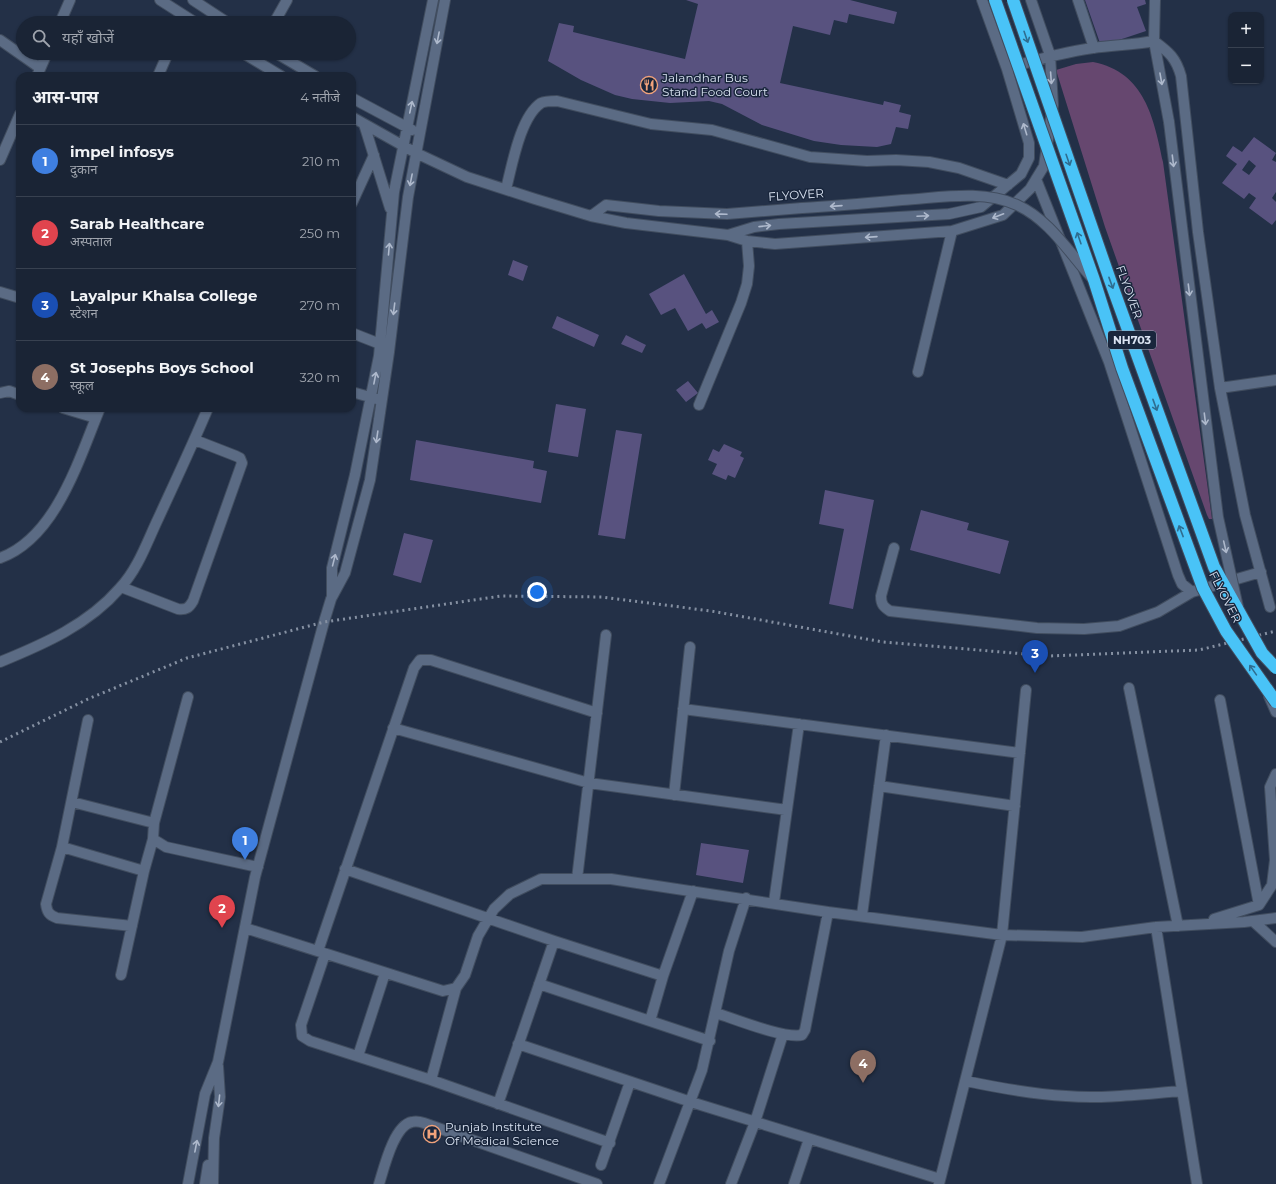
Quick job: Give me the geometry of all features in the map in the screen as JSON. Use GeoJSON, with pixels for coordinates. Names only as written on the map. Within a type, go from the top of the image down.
{"type":"FeatureCollection","features":[{"type":"Feature","properties":{"kind":"highway","name":"FLYOVER"},"geometry":{"type":"LineString","coordinates":[[995,0],[1094,280],[1122,368],[1203,588],[1226,631],[1276,702]]}},
{"type":"Feature","properties":{"kind":"highway","name":"FLYOVER"},"geometry":{"type":"LineString","coordinates":[[1013,0],[1110,280],[1214,567],[1262,653],[1276,668]]}},
{"type":"Feature","properties":{"kind":"street"},"geometry":{"type":"LineString","coordinates":[[63,16],[70,0]]}},
{"type":"Feature","properties":{"kind":"street"},"geometry":{"type":"LineString","coordinates":[[160,0],[179,16]]}},
{"type":"Feature","properties":{"kind":"street"},"geometry":{"type":"LineString","coordinates":[[278,16],[287,0]]}},
{"type":"Feature","properties":{"kind":"street"},"geometry":{"type":"LineString","coordinates":[[332,599],[332,568],[355,474],[371,398],[380,344],[394,192],[433,0]]}},
{"type":"Feature","properties":{"kind":"street"},"geometry":{"type":"LineString","coordinates":[[188,1184],[205,1094],[218,1062],[258,867],[332,599],[345,573],[370,480],[382,401],[408,197],[445,0]]}},
{"type":"Feature","properties":{"kind":"street"},"geometry":{"type":"LineString","coordinates":[[728,235],[754,227],[779,224],[949,214],[981,207],[1021,174],[1028,158],[1029,143],[1007,69],[982,0]]}},
{"type":"Feature","properties":{"kind":"street"},"geometry":{"type":"LineString","coordinates":[[356,119],[416,153],[467,177],[591,216],[626,223],[728,235],[747,241],[775,244],[952,231],[1003,215],[1030,189],[1044,166],[1053,105],[1050,55],[1031,0]]}},
{"type":"Feature","properties":{"kind":"street"},"geometry":{"type":"LineString","coordinates":[[1078,0],[1094,48]]}},
{"type":"Feature","properties":{"kind":"street","name":"FLYOVER"},"geometry":{"type":"LineString","coordinates":[[1155,0],[1154,41],[1169,122],[1218,517],[1235,589],[1238,611]]}},
{"type":"Feature","properties":{"kind":"street"},"geometry":{"type":"LineString","coordinates":[[198,2],[218,16]]}},
{"type":"Feature","properties":{"kind":"street"},"geometry":{"type":"LineString","coordinates":[[0,40],[16,53]]}},
{"type":"Feature","properties":{"kind":"street"},"geometry":{"type":"LineString","coordinates":[[1007,69],[1050,55],[1094,48],[1134,45],[1154,41],[1168,51],[1177,63],[1181,76],[1203,271],[1220,388],[1245,515],[1270,607]]}},
{"type":"Feature","properties":{"kind":"street"},"geometry":{"type":"LineString","coordinates":[[24,60],[38,72],[44,60]]}},
{"type":"Feature","properties":{"kind":"street"},"geometry":{"type":"LineString","coordinates":[[160,72],[165,60]]}},
{"type":"Feature","properties":{"kind":"street"},"geometry":{"type":"LineString","coordinates":[[255,60],[274,72]]}},
{"type":"Feature","properties":{"kind":"street"},"geometry":{"type":"LineString","coordinates":[[288,60],[308,72]]}},
{"type":"Feature","properties":{"kind":"street"},"geometry":{"type":"LineString","coordinates":[[356,100],[420,135]]}},
{"type":"Feature","properties":{"kind":"street"},"geometry":{"type":"LineString","coordinates":[[506,189],[515,155],[532,112],[543,102],[557,101],[651,124],[712,130],[810,157],[840,160],[896,160],[929,162],[959,168],[1008,185]]}},
{"type":"Feature","properties":{"kind":"street"},"geometry":{"type":"LineString","coordinates":[[0,160],[16,123]]}},
{"type":"Feature","properties":{"kind":"street"},"geometry":{"type":"LineString","coordinates":[[364,124],[392,214]]}},
{"type":"Feature","properties":{"kind":"street"},"geometry":{"type":"LineString","coordinates":[[356,195],[374,155]]}},
{"type":"Feature","properties":{"kind":"street"},"geometry":{"type":"LineString","coordinates":[[1036,179],[1109,362],[1178,574],[1182,584],[1192,592]]}},
{"type":"Feature","properties":{"kind":"street","name":"FLYOVER"},"geometry":{"type":"LineString","coordinates":[[591,216],[606,205],[659,212],[727,214],[953,197],[992,197],[1018,205],[1038,219],[1059,237],[1094,280]]}},
{"type":"Feature","properties":{"kind":"street"},"geometry":{"type":"LineString","coordinates":[[918,372],[952,231]]}},
{"type":"Feature","properties":{"kind":"street"},"geometry":{"type":"LineString","coordinates":[[699,405],[741,303],[747,284],[749,266],[747,241]]}},
{"type":"Feature","properties":{"kind":"street"},"geometry":{"type":"LineString","coordinates":[[0,292],[16,297]]}},
{"type":"Feature","properties":{"kind":"street"},"geometry":{"type":"LineString","coordinates":[[356,335],[380,344]]}},
{"type":"Feature","properties":{"kind":"street"},"geometry":{"type":"LineString","coordinates":[[1220,388],[1276,380]]}},
{"type":"Feature","properties":{"kind":"street"},"geometry":{"type":"LineString","coordinates":[[0,393],[8,391],[16,394]]}},
{"type":"Feature","properties":{"kind":"street"},"geometry":{"type":"LineString","coordinates":[[356,393],[382,401]]}},
{"type":"Feature","properties":{"kind":"street"},"geometry":{"type":"LineString","coordinates":[[76,412],[96,418]]}},
{"type":"Feature","properties":{"kind":"street"},"geometry":{"type":"LineString","coordinates":[[0,558],[12,554],[40,531],[60,502],[98,412]]}},
{"type":"Feature","properties":{"kind":"street"},"geometry":{"type":"LineString","coordinates":[[0,662],[37,647],[68,631],[101,607],[121,588],[141,557],[206,412]]}},
{"type":"Feature","properties":{"kind":"street"},"geometry":{"type":"LineString","coordinates":[[121,588],[178,609],[185,610],[190,607],[193,601],[242,463],[240,458],[236,456],[195,440]]}},
{"type":"Feature","properties":{"kind":"street"},"geometry":{"type":"LineString","coordinates":[[894,548],[881,596],[881,603],[890,612],[1037,628],[1084,630],[1119,626],[1158,612],[1192,592],[1261,572]]}},
{"type":"Feature","properties":{"kind":"street"},"geometry":{"type":"LineString","coordinates":[[577,879],[606,635]]}},
{"type":"Feature","properties":{"kind":"street"},"geometry":{"type":"LineString","coordinates":[[674,795],[690,647]]}},
{"type":"Feature","properties":{"kind":"street"},"geometry":{"type":"LineString","coordinates":[[597,713],[431,660],[420,660],[414,668],[346,869],[321,952],[301,1031],[302,1036],[310,1041],[431,1080],[610,1143]]}},
{"type":"Feature","properties":{"kind":"street"},"geometry":{"type":"LineString","coordinates":[[1129,688],[1178,926]]}},
{"type":"Feature","properties":{"kind":"street"},"geometry":{"type":"LineString","coordinates":[[518,1044],[691,1102],[939,1182],[966,1081],[1002,934],[1026,690]]}},
{"type":"Feature","properties":{"kind":"street","name":"FLYOVER"},"geometry":{"type":"LineString","coordinates":[[1268,692],[1276,712]]}},
{"type":"Feature","properties":{"kind":"street"},"geometry":{"type":"LineString","coordinates":[[121,975],[144,871],[153,839],[154,823],[188,697]]}},
{"type":"Feature","properties":{"kind":"street"},"geometry":{"type":"LineString","coordinates":[[1220,700],[1259,905]]}},
{"type":"Feature","properties":{"kind":"street"},"geometry":{"type":"LineString","coordinates":[[683,709],[1020,753]]}},
{"type":"Feature","properties":{"kind":"street"},"geometry":{"type":"LineString","coordinates":[[88,720],[62,847],[46,904],[47,911],[50,915],[56,918],[132,926]]}},
{"type":"Feature","properties":{"kind":"street"},"geometry":{"type":"LineString","coordinates":[[774,902],[799,724]]}},
{"type":"Feature","properties":{"kind":"street"},"geometry":{"type":"LineString","coordinates":[[393,728],[589,784],[787,810]]}},
{"type":"Feature","properties":{"kind":"street"},"geometry":{"type":"LineString","coordinates":[[862,915],[886,735]]}},
{"type":"Feature","properties":{"kind":"street"},"geometry":{"type":"LineString","coordinates":[[1195,925],[1259,905],[1272,885],[1275,866],[1270,787],[1276,774]]}},
{"type":"Feature","properties":{"kind":"street"},"geometry":{"type":"LineString","coordinates":[[879,786],[1014,806]]}},
{"type":"Feature","properties":{"kind":"street"},"geometry":{"type":"LineString","coordinates":[[72,802],[154,823]]}},
{"type":"Feature","properties":{"kind":"street"},"geometry":{"type":"LineString","coordinates":[[153,839],[166,847],[258,867]]}},
{"type":"Feature","properties":{"kind":"street"},"geometry":{"type":"LineString","coordinates":[[62,847],[144,871]]}},
{"type":"Feature","properties":{"kind":"street"},"geometry":{"type":"LineString","coordinates":[[346,869],[554,941],[663,976]]}},
{"type":"Feature","properties":{"kind":"street"},"geometry":{"type":"LineString","coordinates":[[431,1080],[456,988],[465,975],[478,936],[494,909],[510,894],[541,879],[611,879],[774,902],[828,912],[862,915],[1002,934],[1082,937],[1156,927],[1253,921],[1276,918]]}},
{"type":"Feature","properties":{"kind":"street"},"geometry":{"type":"LineString","coordinates":[[650,1021],[663,976],[693,891]]}},
{"type":"Feature","properties":{"kind":"street"},"geometry":{"type":"LineString","coordinates":[[659,1184],[702,1070],[710,1041],[729,951],[746,898]]}},
{"type":"Feature","properties":{"kind":"street"},"geometry":{"type":"LineString","coordinates":[[716,1013],[784,1034],[797,1036],[802,1035],[806,1030],[828,912]]}},
{"type":"Feature","properties":{"kind":"street"},"geometry":{"type":"LineString","coordinates":[[1253,921],[1276,942]]}},
{"type":"Feature","properties":{"kind":"street"},"geometry":{"type":"LineString","coordinates":[[1156,927],[1197,1184]]}},
{"type":"Feature","properties":{"kind":"street"},"geometry":{"type":"LineString","coordinates":[[245,928],[443,991],[456,988]]}},
{"type":"Feature","properties":{"kind":"street"},"geometry":{"type":"LineString","coordinates":[[498,1104],[554,941]]}},
{"type":"Feature","properties":{"kind":"street"},"geometry":{"type":"LineString","coordinates":[[358,1056],[385,973]]}},
{"type":"Feature","properties":{"kind":"street"},"geometry":{"type":"LineString","coordinates":[[539,984],[710,1041]]}},
{"type":"Feature","properties":{"kind":"street"},"geometry":{"type":"LineString","coordinates":[[731,1184],[755,1122],[784,1034]]}},
{"type":"Feature","properties":{"kind":"street"},"geometry":{"type":"LineString","coordinates":[[212,1184],[214,1138],[220,1097],[218,1062]]}},
{"type":"Feature","properties":{"kind":"street"},"geometry":{"type":"LineString","coordinates":[[966,1081],[1011,1090],[1067,1096],[1118,1096],[1182,1091]]}},
{"type":"Feature","properties":{"kind":"street"},"geometry":{"type":"LineString","coordinates":[[601,1165],[610,1143],[630,1082]]}},
{"type":"Feature","properties":{"kind":"street"},"geometry":{"type":"LineString","coordinates":[[379,1184],[396,1134],[402,1127],[411,1122],[424,1123],[597,1184]]}},
{"type":"Feature","properties":{"kind":"street"},"geometry":{"type":"LineString","coordinates":[[794,1184],[809,1139]]}},
{"type":"Feature","properties":{"kind":"shaded area"},"geometry":{"type":"Polygon","coordinates":[[[1093,62],[1111,67],[1125,76],[1136,87],[1151,114],[1156,130],[1163,162],[1212,519],[1209,519],[1207,515],[1105,227],[1056,70],[1076,64],[1093,62]]]}},
{"type":"Feature","properties":{"kind":"building"},"geometry":{"type":"Polygon","coordinates":[[[686,0],[850,0],[897,12],[894,24],[849,14],[847,23],[834,20],[830,35],[793,26],[780,83],[883,105],[884,101],[901,105],[899,112],[911,115],[908,129],[896,127],[891,144],[877,147],[841,145],[814,141],[762,125],[722,104],[709,101],[670,103],[632,99],[615,95],[581,80],[548,61],[559,23],[574,26],[573,32],[685,59],[698,4],[686,0]]]}},
{"type":"Feature","properties":{"kind":"building"},"geometry":{"type":"Polygon","coordinates":[[[1085,0],[1145,0],[1146,4],[1137,7],[1146,31],[1101,46],[1085,0]]]}},
{"type":"Feature","properties":{"kind":"building"},"geometry":{"type":"Polygon","coordinates":[[[1254,137],[1276,153],[1272,160],[1276,162],[1276,192],[1272,198],[1276,202],[1276,220],[1272,225],[1249,208],[1256,198],[1249,193],[1244,199],[1222,183],[1237,164],[1226,156],[1233,146],[1242,152],[1254,137]],[[1249,160],[1242,170],[1249,175],[1256,166],[1249,160]]]}},
{"type":"Feature","properties":{"kind":"building"},"geometry":{"type":"Polygon","coordinates":[[[513,260],[528,266],[523,281],[508,275],[513,260]]]}},
{"type":"Feature","properties":{"kind":"building"},"geometry":{"type":"Polygon","coordinates":[[[684,274],[706,314],[712,310],[719,322],[706,329],[702,323],[688,331],[675,308],[661,315],[649,294],[684,274]]]}},
{"type":"Feature","properties":{"kind":"building"},"geometry":{"type":"Polygon","coordinates":[[[557,316],[599,335],[594,347],[552,328],[557,316]]]}},
{"type":"Feature","properties":{"kind":"building"},"geometry":{"type":"Polygon","coordinates":[[[626,335],[646,345],[642,353],[621,344],[626,335]]]}},
{"type":"Feature","properties":{"kind":"building"},"geometry":{"type":"Polygon","coordinates":[[[688,381],[698,393],[686,402],[676,390],[688,381]]]}},
{"type":"Feature","properties":{"kind":"building"},"geometry":{"type":"Polygon","coordinates":[[[556,404],[586,409],[578,457],[548,452],[556,404]]]}},
{"type":"Feature","properties":{"kind":"building"},"geometry":{"type":"Polygon","coordinates":[[[616,430],[642,434],[625,539],[598,535],[616,430]]]}},
{"type":"Feature","properties":{"kind":"building"},"geometry":{"type":"Polygon","coordinates":[[[416,440],[534,461],[533,468],[547,471],[541,503],[410,480],[416,440]]]}},
{"type":"Feature","properties":{"kind":"building"},"geometry":{"type":"Polygon","coordinates":[[[724,444],[742,452],[740,456],[744,458],[735,478],[728,475],[726,480],[712,474],[717,464],[708,460],[713,449],[719,452],[724,444]]]}},
{"type":"Feature","properties":{"kind":"building"},"geometry":{"type":"Polygon","coordinates":[[[825,490],[874,500],[853,609],[829,604],[844,529],[819,524],[825,490]]]}},
{"type":"Feature","properties":{"kind":"building"},"geometry":{"type":"Polygon","coordinates":[[[921,510],[969,523],[967,530],[1009,541],[1000,574],[910,550],[921,510]]]}},
{"type":"Feature","properties":{"kind":"building"},"geometry":{"type":"Polygon","coordinates":[[[404,533],[433,540],[421,583],[393,575],[404,533]]]}},
{"type":"Feature","properties":{"kind":"building"},"geometry":{"type":"Polygon","coordinates":[[[701,843],[749,850],[743,883],[696,875],[701,843]]]}},
{"type":"Feature","properties":{"kind":"railway"},"geometry":{"type":"LineString","coordinates":[[0,742],[88,699],[187,658],[324,622],[501,596],[602,597],[711,611],[883,642],[1049,656],[1199,650],[1276,631]]}},
{"type":"Feature","properties":{"kind":"place","name":"Jalandhar Bus Stand Food Court"},"geometry":{"type":"Point","coordinates":[649,85]}},
{"type":"Feature","properties":{"kind":"place","name":"Layalpur Khalsa College"},"geometry":{"type":"Point","coordinates":[1035,673]}},
{"type":"Feature","properties":{"kind":"place","name":"impel infosys"},"geometry":{"type":"Point","coordinates":[245,860]}},
{"type":"Feature","properties":{"kind":"place","name":"Sarab Healthcare"},"geometry":{"type":"Point","coordinates":[222,928]}},
{"type":"Feature","properties":{"kind":"place","name":"St Josephs Boys School"},"geometry":{"type":"Point","coordinates":[863,1083]}},
{"type":"Feature","properties":{"kind":"place","name":"Punjab Institute Of Medical Science"},"geometry":{"type":"Point","coordinates":[432,1134]}}]}
